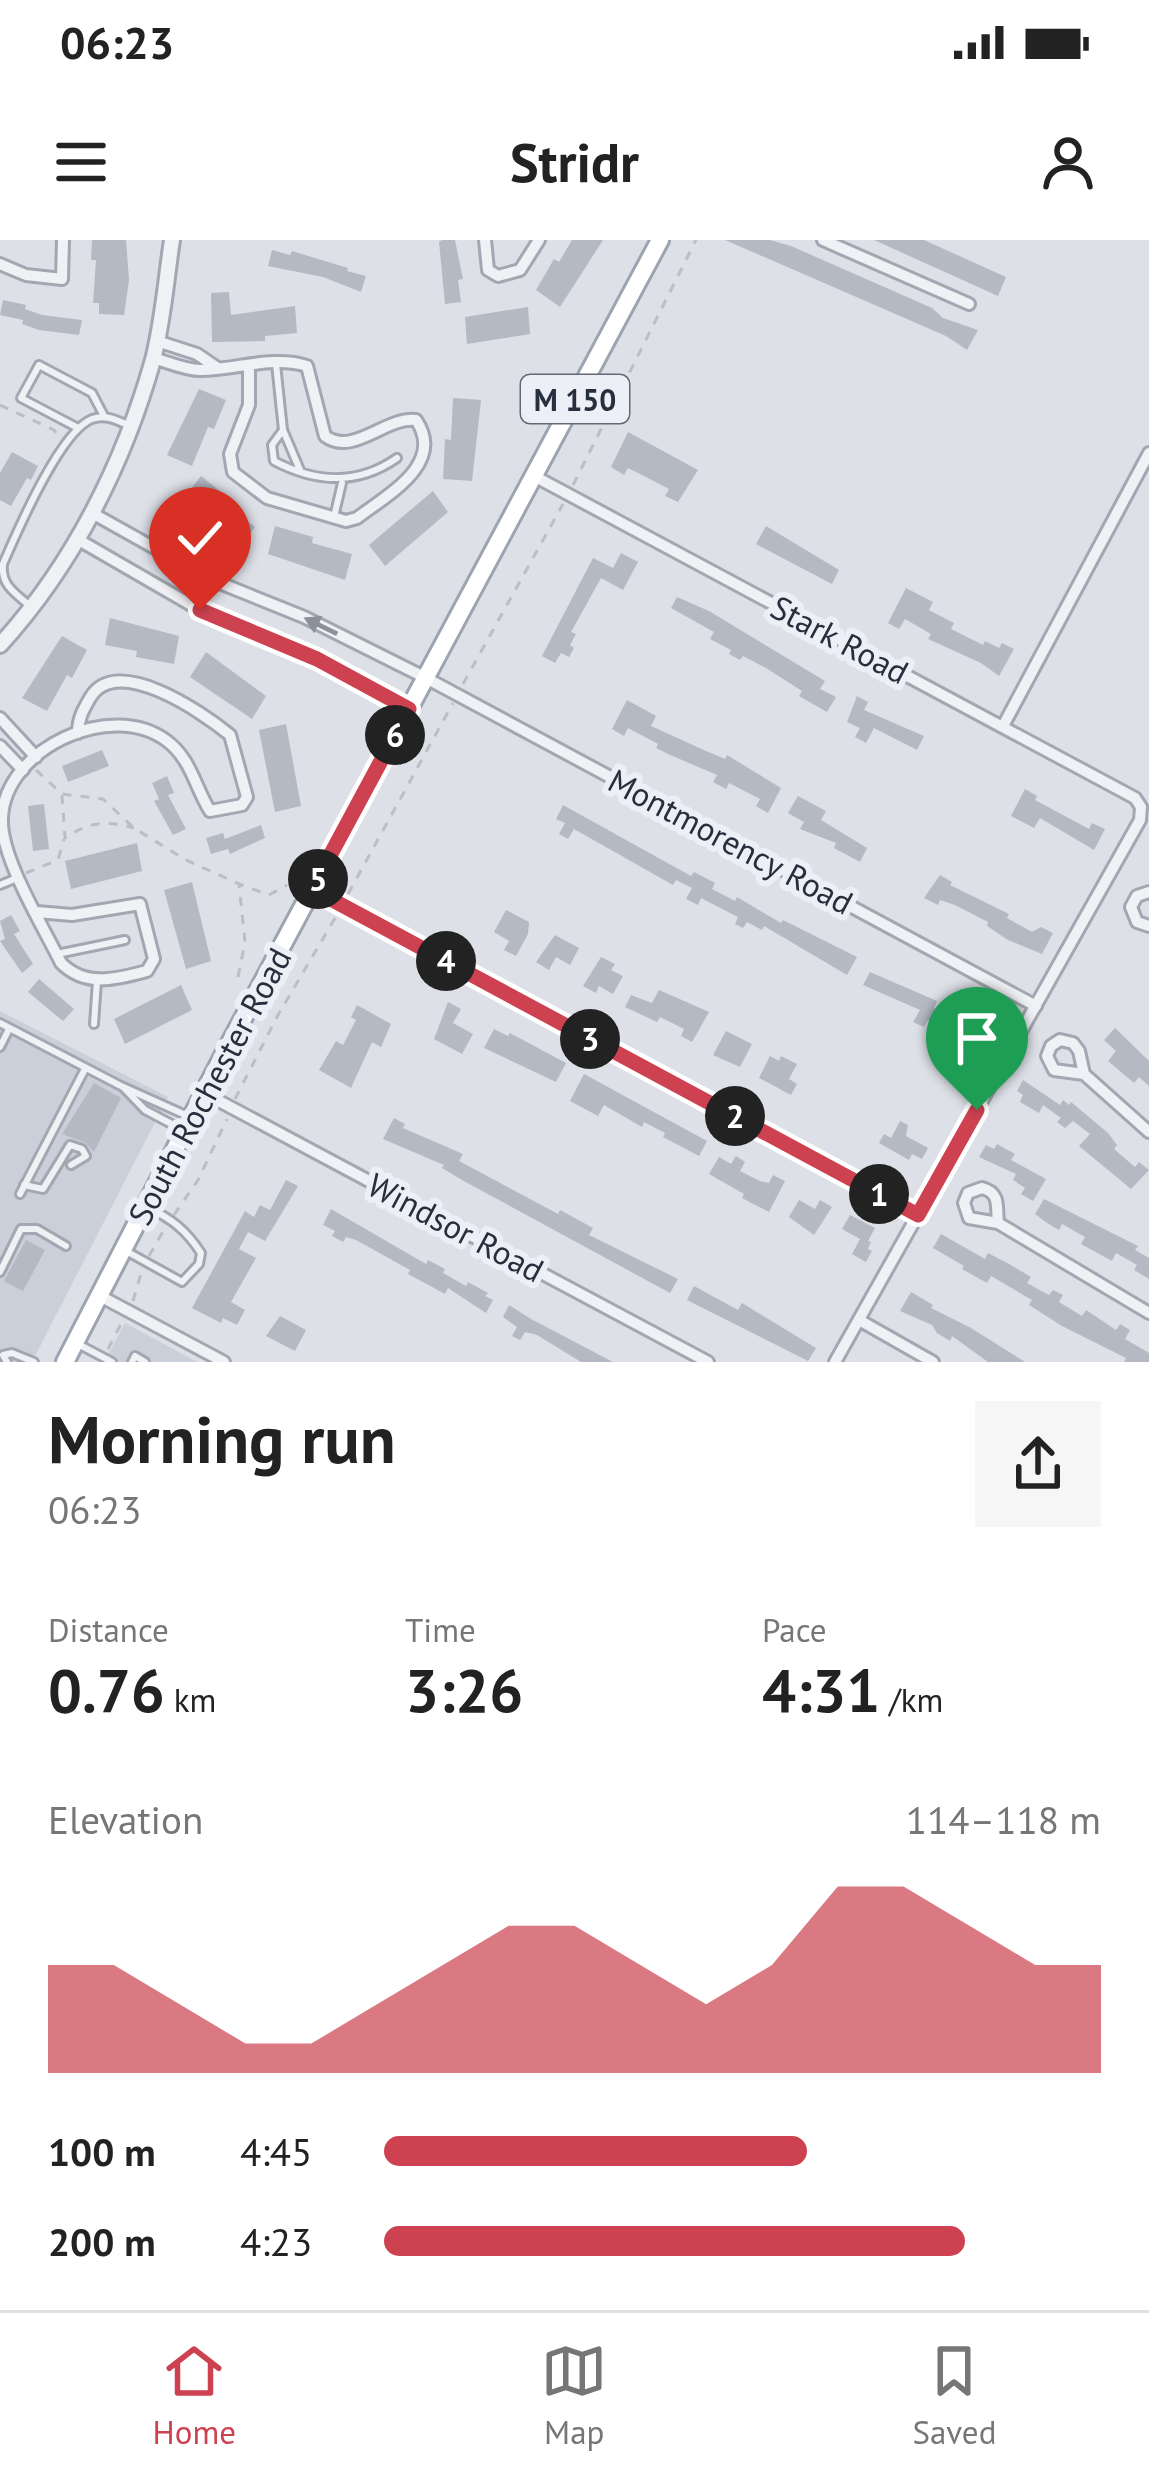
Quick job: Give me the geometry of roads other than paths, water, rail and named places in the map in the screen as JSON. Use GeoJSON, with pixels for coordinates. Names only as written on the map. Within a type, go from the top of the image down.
{"type":"FeatureCollection","features":[{"type":"Feature","properties":{"kind":"main road","name":"South Rochester Road"},"geometry":{"type":"LineString","coordinates":[[65,1362],[660,240]]}},
{"type":"Feature","properties":{"kind":"street"},"geometry":{"type":"LineString","coordinates":[[0,264],[26,275],[62,279],[63,240]]}},
{"type":"Feature","properties":{"kind":"street"},"geometry":{"type":"LineString","coordinates":[[0,645],[32,607],[92,513],[131,426],[157,341],[172,240]]}},
{"type":"Feature","properties":{"kind":"street"},"geometry":{"type":"LineString","coordinates":[[485,240],[488,270],[498,276],[520,270],[539,240]]}},
{"type":"Feature","properties":{"kind":"street"},"geometry":{"type":"LineString","coordinates":[[823,240],[969,304]]}},
{"type":"Feature","properties":{"kind":"street"},"geometry":{"type":"LineString","coordinates":[[157,341],[197,354],[216,368]]}},
{"type":"Feature","properties":{"kind":"street"},"geometry":{"type":"LineString","coordinates":[[153,358],[196,370],[276,363],[307,366],[321,430],[331,442],[348,442],[410,418],[420,424],[422,457],[416,472],[357,518],[333,520],[266,498],[233,472],[230,454],[249,405],[249,366]]}},
{"type":"Feature","properties":{"kind":"street"},"geometry":{"type":"LineString","coordinates":[[1003,726],[1149,453]]}},
{"type":"Feature","properties":{"kind":"street","name":"Stark Road"},"geometry":{"type":"LineString","coordinates":[[534,476],[1135,798],[1141,807],[1140,820],[1036,1006]]}},
{"type":"Feature","properties":{"kind":"street","name":"Montmorency Road"},"geometry":{"type":"LineString","coordinates":[[92,513],[210,579],[304,617],[458,695],[1036,1006]]}},
{"type":"Feature","properties":{"kind":"street"},"geometry":{"type":"LineString","coordinates":[[76,539],[200,610],[317,659],[409,709]]}},
{"type":"Feature","properties":{"kind":"street"},"geometry":{"type":"LineString","coordinates":[[38,912],[72,915],[140,904],[152,967],[98,981],[71,972],[57,954],[5,842],[1,819],[6,800],[29,764],[78,733],[110,725],[147,730],[170,742],[186,760],[210,811],[245,802],[230,734],[153,687],[114,681],[102,684],[78,721],[78,733]]}},
{"type":"Feature","properties":{"kind":"street"},"geometry":{"type":"LineString","coordinates":[[0,718],[29,764]]}},
{"type":"Feature","properties":{"kind":"street"},"geometry":{"type":"LineString","coordinates":[[0,746],[29,764]]}},
{"type":"Feature","properties":{"kind":"street"},"geometry":{"type":"LineString","coordinates":[[312,889],[918,1215]]}},
{"type":"Feature","properties":{"kind":"street"},"geometry":{"type":"LineString","coordinates":[[1149,892],[1134,899],[1131,911],[1137,922],[1149,926]]}},
{"type":"Feature","properties":{"kind":"street"},"geometry":{"type":"LineString","coordinates":[[835,1362],[1036,1006]]}},
{"type":"Feature","properties":{"kind":"street"},"geometry":{"type":"LineString","coordinates":[[1084,1074],[1149,1132]]}},
{"type":"Feature","properties":{"kind":"street","name":"Windsor Road"},"geometry":{"type":"LineString","coordinates":[[204,1093],[708,1362]]}},
{"type":"Feature","properties":{"kind":"street"},"geometry":{"type":"LineString","coordinates":[[998,1222],[1149,1313]]}},
{"type":"Feature","properties":{"kind":"street"},"geometry":{"type":"LineString","coordinates":[[100,1296],[224,1362]]}},
{"type":"Feature","properties":{"kind":"street"},"geometry":{"type":"LineString","coordinates":[[859,1319],[933,1362]]}},
{"type":"Feature","properties":{"kind":"lane"},"geometry":{"type":"LineString","coordinates":[[276,363],[283,430],[300,470]]}},
{"type":"Feature","properties":{"kind":"lane"},"geometry":{"type":"LineString","coordinates":[[79,428],[20,398],[39,365],[92,394],[104,416]]}},
{"type":"Feature","properties":{"kind":"lane"},"geometry":{"type":"LineString","coordinates":[[32,607],[7,587],[2,575],[33,498],[86,421],[104,416],[131,426]]}},
{"type":"Feature","properties":{"kind":"lane"},"geometry":{"type":"LineString","coordinates":[[283,430],[274,439],[272,456],[279,464],[342,481],[373,473],[397,458]]}},
{"type":"Feature","properties":{"kind":"lane"},"geometry":{"type":"LineString","coordinates":[[333,520],[342,481]]}},
{"type":"Feature","properties":{"kind":"lane"},"geometry":{"type":"LineString","coordinates":[[0,885],[20,877]]}},
{"type":"Feature","properties":{"kind":"lane"},"geometry":{"type":"LineString","coordinates":[[57,954],[125,940]]}},
{"type":"Feature","properties":{"kind":"lane"},"geometry":{"type":"LineString","coordinates":[[94,1024],[98,981]]}},
{"type":"Feature","properties":{"kind":"lane"},"geometry":{"type":"LineString","coordinates":[[0,1023],[188,1124]]}},
{"type":"Feature","properties":{"kind":"lane"},"geometry":{"type":"LineString","coordinates":[[0,1047],[10,1028]]}},
{"type":"Feature","properties":{"kind":"lane"},"geometry":{"type":"LineString","coordinates":[[71,1165],[86,1156],[70,1145],[43,1190],[22,1189],[86,1068]]}},
{"type":"Feature","properties":{"kind":"lane"},"geometry":{"type":"LineString","coordinates":[[121,1086],[145,1110],[188,1124]]}},
{"type":"Feature","properties":{"kind":"lane"},"geometry":{"type":"LineString","coordinates":[[136,1117],[145,1110]]}},
{"type":"Feature","properties":{"kind":"lane"},"geometry":{"type":"LineString","coordinates":[[123,1249],[182,1282],[200,1264],[201,1253],[188,1232],[145,1206]]}},
{"type":"Feature","properties":{"kind":"lane"},"geometry":{"type":"LineString","coordinates":[[0,1272],[21,1229],[37,1229],[67,1246]]}},
{"type":"Feature","properties":{"kind":"lane"},"geometry":{"type":"LineString","coordinates":[[75,1342],[112,1362]]}},
{"type":"Feature","properties":{"kind":"lane"},"geometry":{"type":"LineString","coordinates":[[3,1357],[12,1354],[34,1362]]}},
{"type":"Feature","properties":{"kind":"lane"},"geometry":{"type":"LineString","coordinates":[[132,1362],[135,1356],[145,1362]]}}]}
